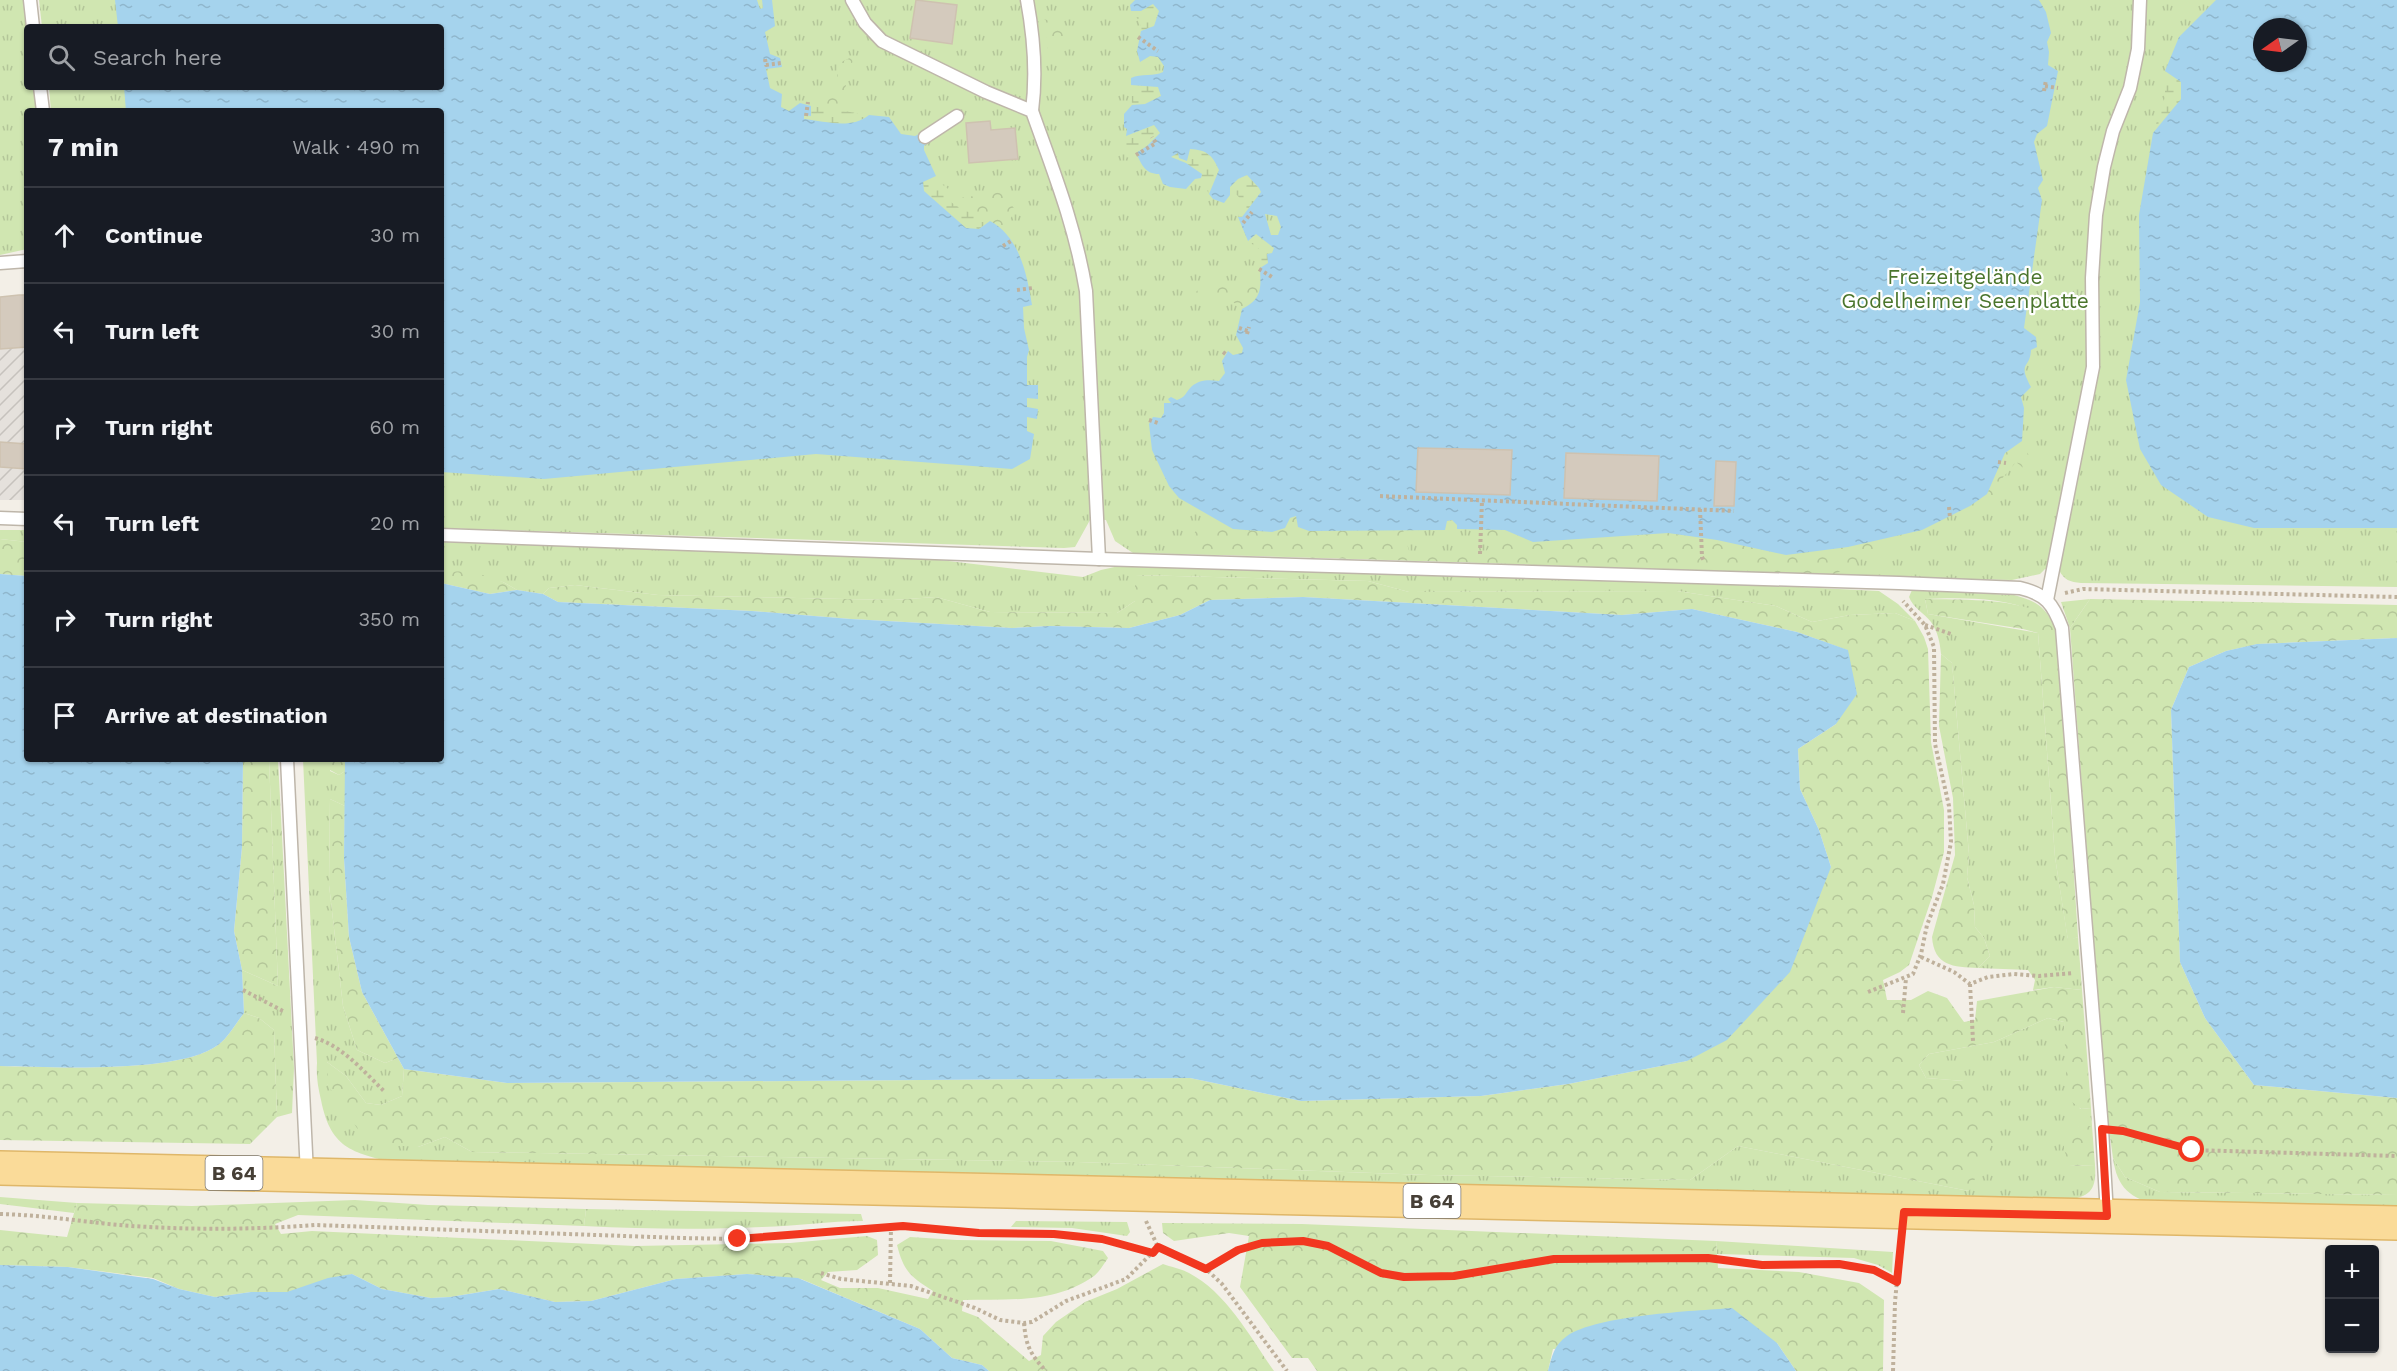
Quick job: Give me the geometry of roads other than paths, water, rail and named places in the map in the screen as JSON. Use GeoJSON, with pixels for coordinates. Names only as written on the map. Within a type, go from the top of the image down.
{"type":"FeatureCollection","features":[{"type":"Feature","properties":{"kind":"main road","name":"B 64"},"geometry":{"type":"LineString","coordinates":[[0,1168],[2397,1223]]}},
{"type":"Feature","properties":{"kind":"lane"},"geometry":{"type":"LineString","coordinates":[[30,0],[33,24]]}},
{"type":"Feature","properties":{"kind":"lane"},"geometry":{"type":"LineString","coordinates":[[852,0],[865,23],[882,41],[986,93],[1032,111]]}},
{"type":"Feature","properties":{"kind":"lane"},"geometry":{"type":"LineString","coordinates":[[1027,0],[1034,38],[1035,81],[1032,111],[1066,203],[1079,247],[1086,291],[1099,559]]}},
{"type":"Feature","properties":{"kind":"lane"},"geometry":{"type":"LineString","coordinates":[[2047,600],[2093,367],[2092,278],[2096,215],[2106,158],[2113,131],[2130,88],[2138,49],[2140,0]]}},
{"type":"Feature","properties":{"kind":"lane"},"geometry":{"type":"LineString","coordinates":[[40,90],[43,108]]}},
{"type":"Feature","properties":{"kind":"lane"},"geometry":{"type":"LineString","coordinates":[[925,137],[957,116]]}},
{"type":"Feature","properties":{"kind":"lane"},"geometry":{"type":"LineString","coordinates":[[0,263],[24,261]]}},
{"type":"Feature","properties":{"kind":"lane"},"geometry":{"type":"LineString","coordinates":[[0,518],[24,519]]}},
{"type":"Feature","properties":{"kind":"lane"},"geometry":{"type":"LineString","coordinates":[[444,535],[1099,559],[1899,583],[2020,588],[2034,591],[2055,608],[2062,628],[2090,970],[2107,1216]]}},
{"type":"Feature","properties":{"kind":"lane"},"geometry":{"type":"LineString","coordinates":[[287,762],[307,1175]]}},
{"type":"Feature","properties":{"kind":"water"},"geometry":{"type":"Polygon","coordinates":[[[115,0],[757,0],[760,9],[763,8],[762,0],[772,0],[775,26],[765,32],[770,54],[780,58],[782,67],[766,69],[770,88],[782,94],[781,107],[789,111],[800,103],[811,106],[811,116],[804,115],[804,119],[829,123],[854,122],[869,115],[889,117],[901,134],[915,136],[927,130],[933,139],[924,146],[924,150],[936,176],[923,182],[924,191],[966,228],[979,229],[990,221],[1009,237],[1015,247],[1028,281],[1032,305],[1023,307],[1024,328],[1029,350],[1027,385],[1038,385],[1038,399],[1027,398],[1027,407],[1038,409],[1037,419],[1027,417],[1027,431],[1034,434],[1030,459],[1012,469],[816,454],[544,479],[444,472],[444,108],[126,108],[124,90],[444,90],[444,24],[118,24],[115,0]]]}},
{"type":"Feature","properties":{"kind":"water"},"geometry":{"type":"Polygon","coordinates":[[[1135,0],[2039,0],[2046,12],[2051,33],[2047,42],[2048,65],[2058,71],[2047,126],[2037,134],[2034,142],[2043,180],[2038,188],[2042,200],[2024,328],[2036,337],[2037,347],[2031,350],[2025,369],[2031,387],[2021,397],[2024,408],[2022,441],[2005,453],[1987,494],[1970,506],[1922,530],[1848,547],[1786,555],[1717,540],[1668,533],[1533,542],[1505,530],[1457,529],[1457,525],[1452,520],[1447,521],[1445,530],[1309,531],[1298,527],[1296,516],[1290,518],[1285,528],[1272,532],[1233,529],[1179,498],[1169,486],[1152,450],[1149,424],[1153,417],[1161,418],[1164,413],[1164,403],[1171,403],[1168,399],[1171,397],[1180,399],[1194,384],[1201,381],[1219,381],[1225,373],[1222,361],[1228,351],[1233,355],[1242,353],[1243,348],[1236,335],[1242,309],[1257,297],[1260,288],[1260,268],[1268,263],[1267,254],[1272,253],[1274,248],[1256,234],[1248,241],[1238,217],[1242,217],[1261,192],[1247,175],[1238,179],[1230,187],[1230,195],[1224,203],[1213,199],[1209,194],[1219,170],[1214,160],[1200,150],[1190,149],[1187,161],[1179,158],[1178,153],[1171,157],[1186,163],[1202,174],[1201,178],[1195,179],[1186,189],[1163,184],[1159,174],[1147,171],[1142,165],[1136,153],[1160,133],[1154,125],[1126,136],[1124,114],[1132,105],[1145,104],[1161,96],[1158,87],[1131,85],[1131,78],[1163,72],[1164,66],[1158,57],[1150,56],[1140,62],[1137,51],[1141,31],[1154,26],[1159,11],[1153,4],[1141,11],[1131,11],[1130,5],[1135,0]],[[1265,214],[1271,235],[1278,235],[1281,227],[1277,216],[1265,214]]]}},
{"type":"Feature","properties":{"kind":"water"},"geometry":{"type":"Polygon","coordinates":[[[2216,0],[2397,0],[2397,528],[2254,528],[2208,517],[2161,485],[2140,449],[2126,380],[2140,302],[2139,215],[2153,133],[2181,99],[2181,82],[2165,71],[2179,37],[2216,0]]]}},
{"type":"Feature","properties":{"kind":"water"},"geometry":{"type":"Polygon","coordinates":[[[0,574],[24,576],[24,762],[243,762],[242,847],[234,931],[242,970],[244,1013],[218,1045],[200,1054],[175,1061],[114,1067],[0,1066],[0,574]]]}},
{"type":"Feature","properties":{"kind":"water"},"geometry":{"type":"Polygon","coordinates":[[[444,584],[490,594],[517,590],[543,594],[558,602],[752,611],[1012,628],[1050,626],[1129,628],[1180,615],[1210,600],[1303,597],[1622,615],[1692,609],[1797,632],[1848,650],[1857,694],[1836,724],[1798,749],[1800,789],[1819,830],[1831,867],[1790,972],[1727,1040],[1687,1061],[1568,1084],[1481,1096],[1301,1101],[1190,1078],[507,1083],[404,1069],[362,992],[349,937],[344,859],[345,762],[444,762],[444,584]]]}},
{"type":"Feature","properties":{"kind":"water"},"geometry":{"type":"Polygon","coordinates":[[[2397,638],[2397,1098],[2254,1085],[2205,1018],[2180,962],[2171,710],[2189,667],[2226,651],[2257,644],[2397,638]]]}},
{"type":"Feature","properties":{"kind":"water"},"geometry":{"type":"Polygon","coordinates":[[[0,1265],[68,1267],[153,1279],[179,1289],[215,1297],[251,1292],[287,1292],[328,1278],[352,1274],[382,1289],[431,1298],[499,1289],[555,1302],[591,1301],[676,1279],[747,1274],[798,1278],[920,1329],[952,1358],[982,1365],[989,1371],[0,1371],[0,1265]]]}},
{"type":"Feature","properties":{"kind":"water"},"geometry":{"type":"Polygon","coordinates":[[[1732,1308],[1777,1343],[1796,1371],[1548,1371],[1559,1343],[1581,1329],[1600,1323],[1646,1315],[1732,1308]]]}},
{"type":"Feature","properties":{"kind":"park label","name":"Freizeitgelände Godelheimer Seenplatte"},"geometry":{"type":"Point","coordinates":[1965,289]}}]}
